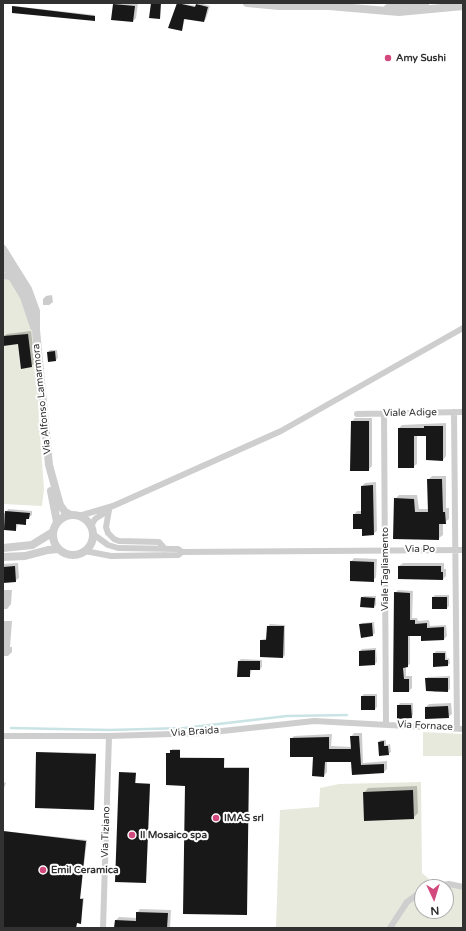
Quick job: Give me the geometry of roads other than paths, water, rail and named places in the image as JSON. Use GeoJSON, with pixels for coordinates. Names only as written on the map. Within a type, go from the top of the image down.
{"type":"FeatureCollection","features":[{"type":"Feature","properties":{"kind":"street"},"geometry":{"type":"LineString","coordinates":[[247,3],[279,6],[329,6],[399,12],[463,6]]}},
{"type":"Feature","properties":{"kind":"street"},"geometry":{"type":"LineString","coordinates":[[382,10],[398,5],[425,3]]}},
{"type":"Feature","properties":{"kind":"street","name":"Via Alfonso Lamarmora"},"geometry":{"type":"LineString","coordinates":[[3,248],[28,289],[36,311],[36,330],[50,468]]}},
{"type":"Feature","properties":{"kind":"street","name":"Via Alfonso Lamarmora"},"geometry":{"type":"LineString","coordinates":[[4,261],[28,289]]}},
{"type":"Feature","properties":{"kind":"street","name":"Via Alfonso Lamarmora"},"geometry":{"type":"LineString","coordinates":[[4,261],[12,278],[24,297],[36,330]]}},
{"type":"Feature","properties":{"kind":"street"},"geometry":{"type":"LineString","coordinates":[[3,276],[12,278]]}},
{"type":"Feature","properties":{"kind":"street"},"geometry":{"type":"LineString","coordinates":[[50,468],[51,492],[57,522],[53,532],[54,541],[58,549],[63,553],[75,555],[85,551],[90,546],[95,519],[111,508],[281,431],[463,328]]}},
{"type":"Feature","properties":{"kind":"street"},"geometry":{"type":"LineString","coordinates":[[454,412],[455,550],[460,728]]}},
{"type":"Feature","properties":{"kind":"street","name":"Viale Adige"},"geometry":{"type":"LineString","coordinates":[[357,414],[463,412]]}},
{"type":"Feature","properties":{"kind":"street","name":"Viale Tagliamento"},"geometry":{"type":"LineString","coordinates":[[384,413],[386,724]]}},
{"type":"Feature","properties":{"kind":"street"},"geometry":{"type":"LineString","coordinates":[[50,468],[60,505],[65,512],[84,518],[92,530],[108,545],[118,548],[178,549],[182,552],[178,555],[111,556],[85,551]]}},
{"type":"Feature","properties":{"kind":"street"},"geometry":{"type":"LineString","coordinates":[[57,522],[66,516],[75,516],[111,508]]}},
{"type":"Feature","properties":{"kind":"street"},"geometry":{"type":"LineString","coordinates":[[111,508],[106,518],[106,527],[108,533],[114,539],[119,541],[159,542],[165,549]]}},
{"type":"Feature","properties":{"kind":"street"},"geometry":{"type":"LineString","coordinates":[[3,548],[32,544],[53,532]]}},
{"type":"Feature","properties":{"kind":"street"},"geometry":{"type":"LineString","coordinates":[[3,557],[25,556],[58,549]]}},
{"type":"Feature","properties":{"kind":"street","name":"Via Po"},"geometry":{"type":"LineString","coordinates":[[182,552],[385,549],[463,550]]}},
{"type":"Feature","properties":{"kind":"street","name":"Via Braida"},"geometry":{"type":"LineString","coordinates":[[3,736],[109,736],[204,733],[314,720],[386,724]]}},
{"type":"Feature","properties":{"kind":"street","name":"Via Fornace"},"geometry":{"type":"LineString","coordinates":[[386,724],[460,728]]}},
{"type":"Feature","properties":{"kind":"street","name":"Via Tiziano"},"geometry":{"type":"LineString","coordinates":[[103,928],[109,736]]}},
{"type":"Feature","properties":{"kind":"street"},"geometry":{"type":"LineString","coordinates":[[390,928],[407,902],[414,896]]}},
{"type":"Feature","properties":{"kind":"waterway"},"geometry":{"type":"LineString","coordinates":[[11,728],[110,730],[184,728],[287,716],[347,715]]}},
{"type":"Feature","properties":{"kind":"place","name":"Amy Sushi"},"geometry":{"type":"Point","coordinates":[388,58]}},
{"type":"Feature","properties":{"kind":"place","name":"IMAS srl"},"geometry":{"type":"Point","coordinates":[216,818]}},
{"type":"Feature","properties":{"kind":"place","name":"Il Mosaico spa"},"geometry":{"type":"Point","coordinates":[132,835]}},
{"type":"Feature","properties":{"kind":"place","name":"Emil Ceramica"},"geometry":{"type":"Point","coordinates":[43,870]}}]}
